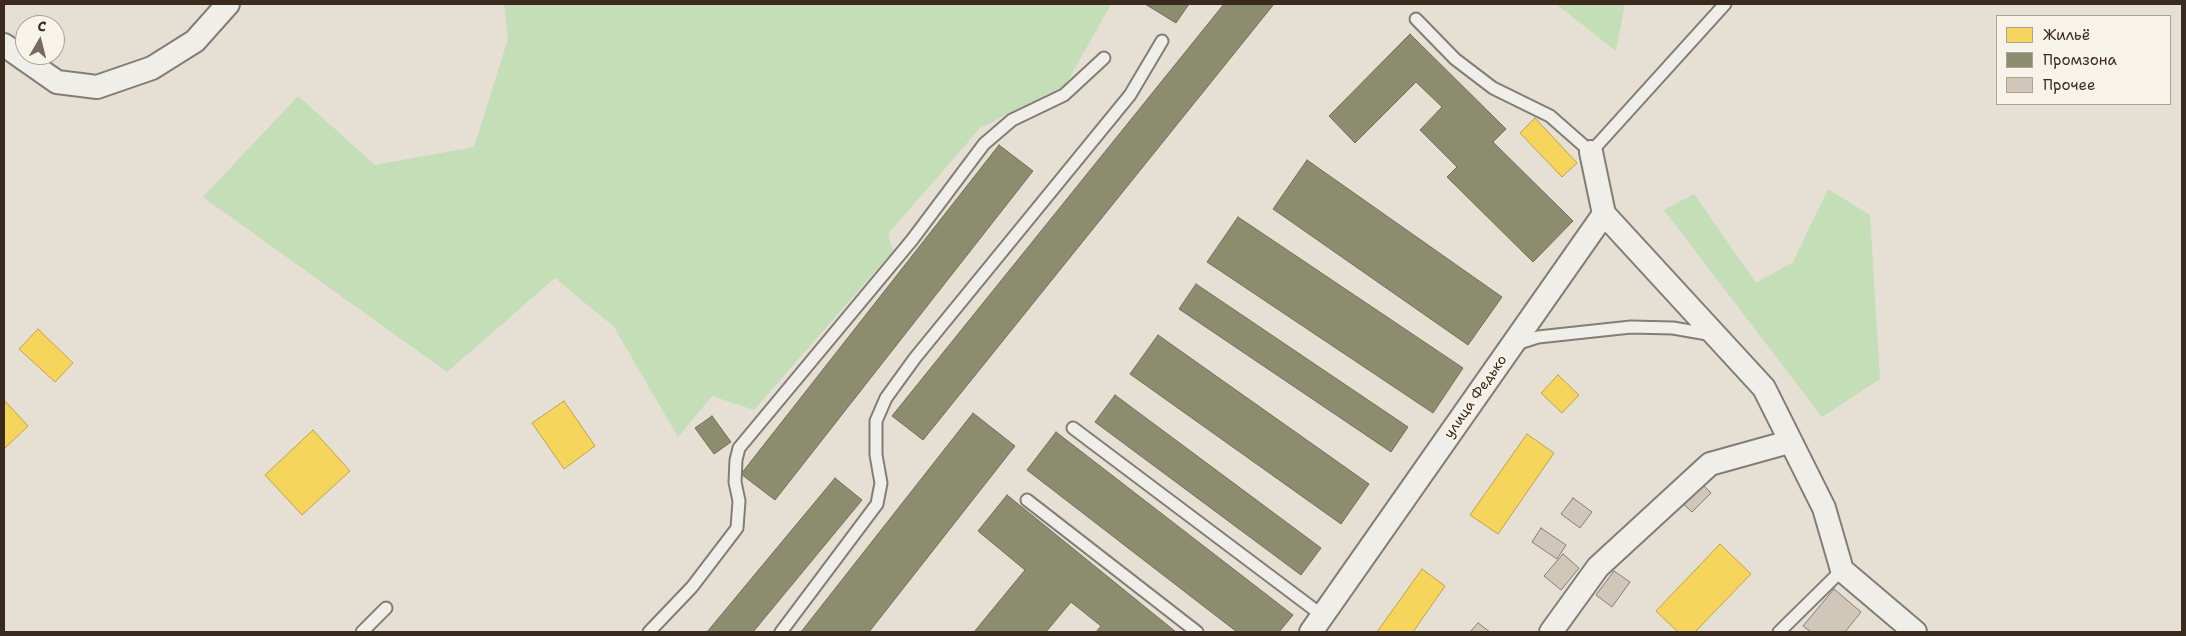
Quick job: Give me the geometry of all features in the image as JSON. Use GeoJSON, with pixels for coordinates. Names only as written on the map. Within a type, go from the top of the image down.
{"type":"FeatureCollection","features":[{"type":"Feature","properties":{"kind":"street"},"geometry":{"type":"LineString","coordinates":[[4,45],[57,82],[97,87],[152,68],[195,41],[228,4]]}},
{"type":"Feature","properties":{"kind":"street"},"geometry":{"type":"LineString","coordinates":[[1591,152],[1604,214],[1764,388],[1789,442],[1824,508],[1842,570],[1915,632]]}},
{"type":"Feature","properties":{"kind":"street","name":"улица Федько"},"geometry":{"type":"LineString","coordinates":[[1317,624],[1604,214]]}},
{"type":"Feature","properties":{"kind":"street"},"geometry":{"type":"LineString","coordinates":[[1551,632],[1598,567],[1710,464],[1789,442]]}},
{"type":"Feature","properties":{"kind":"lane"},"geometry":{"type":"LineString","coordinates":[[1416,18],[1455,59],[1493,88],[1550,116],[1591,152],[1725,4]]}},
{"type":"Feature","properties":{"kind":"lane"},"geometry":{"type":"LineString","coordinates":[[781,632],[877,504],[881,483],[876,455],[876,421],[886,398],[921,351],[1130,95],[1162,41]]}},
{"type":"Feature","properties":{"kind":"lane"},"geometry":{"type":"LineString","coordinates":[[649,632],[692,588],[737,528],[739,502],[735,482],[739,448],[912,240],[984,144],[1012,120],[1064,95],[1104,58]]}},
{"type":"Feature","properties":{"kind":"lane"},"geometry":{"type":"LineString","coordinates":[[1512,345],[1538,337],[1631,327],[1673,328],[1716,336]]}},
{"type":"Feature","properties":{"kind":"lane"},"geometry":{"type":"LineString","coordinates":[[1073,428],[1317,624]]}},
{"type":"Feature","properties":{"kind":"lane"},"geometry":{"type":"LineString","coordinates":[[1027,500],[1197,632]]}},
{"type":"Feature","properties":{"kind":"lane"},"geometry":{"type":"LineString","coordinates":[[1779,632],[1842,570]]}},
{"type":"Feature","properties":{"kind":"lane"},"geometry":{"type":"LineString","coordinates":[[362,632],[386,608]]}},
{"type":"Feature","properties":{"kind":"green space"},"geometry":{"type":"Polygon","coordinates":[[[504,4],[1111,4],[1065,86],[980,128],[888,234],[893,251],[754,410],[712,396],[678,437],[614,327],[555,278],[447,372],[203,197],[298,96],[375,165],[474,147],[508,39],[504,4]]]}},
{"type":"Feature","properties":{"kind":"green space"},"geometry":{"type":"Polygon","coordinates":[[[1556,4],[1625,4],[1616,51],[1556,4]]]}},
{"type":"Feature","properties":{"kind":"green space"},"geometry":{"type":"Polygon","coordinates":[[[1828,189],[1870,215],[1880,379],[1822,417],[1664,210],[1694,194],[1756,283],[1793,262],[1828,189]]]}},
{"type":"Feature","properties":{"kind":"building: Жильё"},"geometry":{"type":"Polygon","coordinates":[[[1535,118],[1577,163],[1562,177],[1520,133],[1535,118]]]}},
{"type":"Feature","properties":{"kind":"building: Жильё"},"geometry":{"type":"Polygon","coordinates":[[[38,329],[73,363],[55,382],[19,349],[38,329]]]}},
{"type":"Feature","properties":{"kind":"building: Жильё"},"geometry":{"type":"Polygon","coordinates":[[[1558,375],[1579,395],[1562,413],[1541,393],[1558,375]]]}},
{"type":"Feature","properties":{"kind":"building: Жильё"},"geometry":{"type":"Polygon","coordinates":[[[4,400],[28,426],[4,449],[4,400]]]}},
{"type":"Feature","properties":{"kind":"building: Жильё"},"geometry":{"type":"Polygon","coordinates":[[[564,401],[595,446],[564,469],[532,423],[564,401]]]}},
{"type":"Feature","properties":{"kind":"building: Жильё"},"geometry":{"type":"Polygon","coordinates":[[[313,430],[350,471],[302,515],[265,475],[313,430]]]}},
{"type":"Feature","properties":{"kind":"building: Жильё"},"geometry":{"type":"Polygon","coordinates":[[[1527,434],[1554,453],[1498,534],[1470,515],[1527,434]]]}},
{"type":"Feature","properties":{"kind":"building: Жильё"},"geometry":{"type":"Polygon","coordinates":[[[1720,544],[1751,574],[1695,632],[1678,632],[1656,611],[1720,544]]]}},
{"type":"Feature","properties":{"kind":"building: Жильё"},"geometry":{"type":"Polygon","coordinates":[[[1422,569],[1445,586],[1413,632],[1377,632],[1422,569]]]}},
{"type":"Feature","properties":{"kind":"building: Промзона"},"geometry":{"type":"Polygon","coordinates":[[[1145,4],[1189,4],[1176,23],[1145,4]]]}},
{"type":"Feature","properties":{"kind":"building: Промзона"},"geometry":{"type":"Polygon","coordinates":[[[1224,4],[1274,4],[923,440],[892,416],[1224,4]]]}},
{"type":"Feature","properties":{"kind":"building: Промзона"},"geometry":{"type":"Polygon","coordinates":[[[1410,34],[1506,129],[1493,142],[1573,221],[1533,262],[1447,177],[1457,167],[1420,130],[1442,107],[1416,82],[1355,143],[1329,116],[1410,34]]]}},
{"type":"Feature","properties":{"kind":"building: Промзона"},"geometry":{"type":"Polygon","coordinates":[[[999,145],[1033,171],[775,500],[741,474],[999,145]]]}},
{"type":"Feature","properties":{"kind":"building: Промзона"},"geometry":{"type":"Polygon","coordinates":[[[1307,160],[1502,297],[1468,345],[1273,209],[1307,160]]]}},
{"type":"Feature","properties":{"kind":"building: Промзона"},"geometry":{"type":"Polygon","coordinates":[[[1238,217],[1463,368],[1433,413],[1207,262],[1238,217]]]}},
{"type":"Feature","properties":{"kind":"building: Промзона"},"geometry":{"type":"Polygon","coordinates":[[[1196,284],[1408,427],[1391,452],[1179,309],[1196,284]]]}},
{"type":"Feature","properties":{"kind":"building: Промзона"},"geometry":{"type":"Polygon","coordinates":[[[1158,335],[1369,484],[1341,524],[1130,374],[1158,335]]]}},
{"type":"Feature","properties":{"kind":"building: Промзона"},"geometry":{"type":"Polygon","coordinates":[[[1115,395],[1321,548],[1301,575],[1095,422],[1115,395]]]}},
{"type":"Feature","properties":{"kind":"building: Промзона"},"geometry":{"type":"Polygon","coordinates":[[[973,413],[1015,446],[869,632],[801,632],[973,413]]]}},
{"type":"Feature","properties":{"kind":"building: Промзона"},"geometry":{"type":"Polygon","coordinates":[[[712,416],[731,442],[714,454],[695,428],[712,416]]]}},
{"type":"Feature","properties":{"kind":"building: Промзона"},"geometry":{"type":"Polygon","coordinates":[[[1056,432],[1293,615],[1279,632],[1237,632],[1027,470],[1056,432]]]}},
{"type":"Feature","properties":{"kind":"building: Промзона"},"geometry":{"type":"Polygon","coordinates":[[[835,478],[862,500],[753,632],[707,632],[835,478]]]}},
{"type":"Feature","properties":{"kind":"building: Промзона"},"geometry":{"type":"Polygon","coordinates":[[[1007,495],[1176,632],[1096,632],[1101,626],[1071,602],[1046,632],[974,632],[1025,570],[978,531],[1007,495]]]}},
{"type":"Feature","properties":{"kind":"building: Прочее"},"geometry":{"type":"Polygon","coordinates":[[[1700,482],[1711,493],[1692,512],[1680,501],[1700,482]]]}},
{"type":"Feature","properties":{"kind":"building: Прочее"},"geometry":{"type":"Polygon","coordinates":[[[1573,498],[1592,512],[1580,528],[1561,514],[1573,498]]]}},
{"type":"Feature","properties":{"kind":"building: Прочее"},"geometry":{"type":"Polygon","coordinates":[[[1541,528],[1566,545],[1557,559],[1532,542],[1541,528]]]}},
{"type":"Feature","properties":{"kind":"building: Прочее"},"geometry":{"type":"Polygon","coordinates":[[[1563,554],[1579,568],[1561,590],[1544,576],[1563,554]]]}},
{"type":"Feature","properties":{"kind":"building: Прочее"},"geometry":{"type":"Polygon","coordinates":[[[1614,571],[1630,582],[1612,607],[1596,595],[1614,571]]]}},
{"type":"Feature","properties":{"kind":"building: Прочее"},"geometry":{"type":"Polygon","coordinates":[[[1834,589],[1861,612],[1845,632],[1811,632],[1803,626],[1834,589]]]}},
{"type":"Feature","properties":{"kind":"building: Прочее"},"geometry":{"type":"Polygon","coordinates":[[[1478,623],[1490,632],[1470,632],[1478,623]]]}}]}
